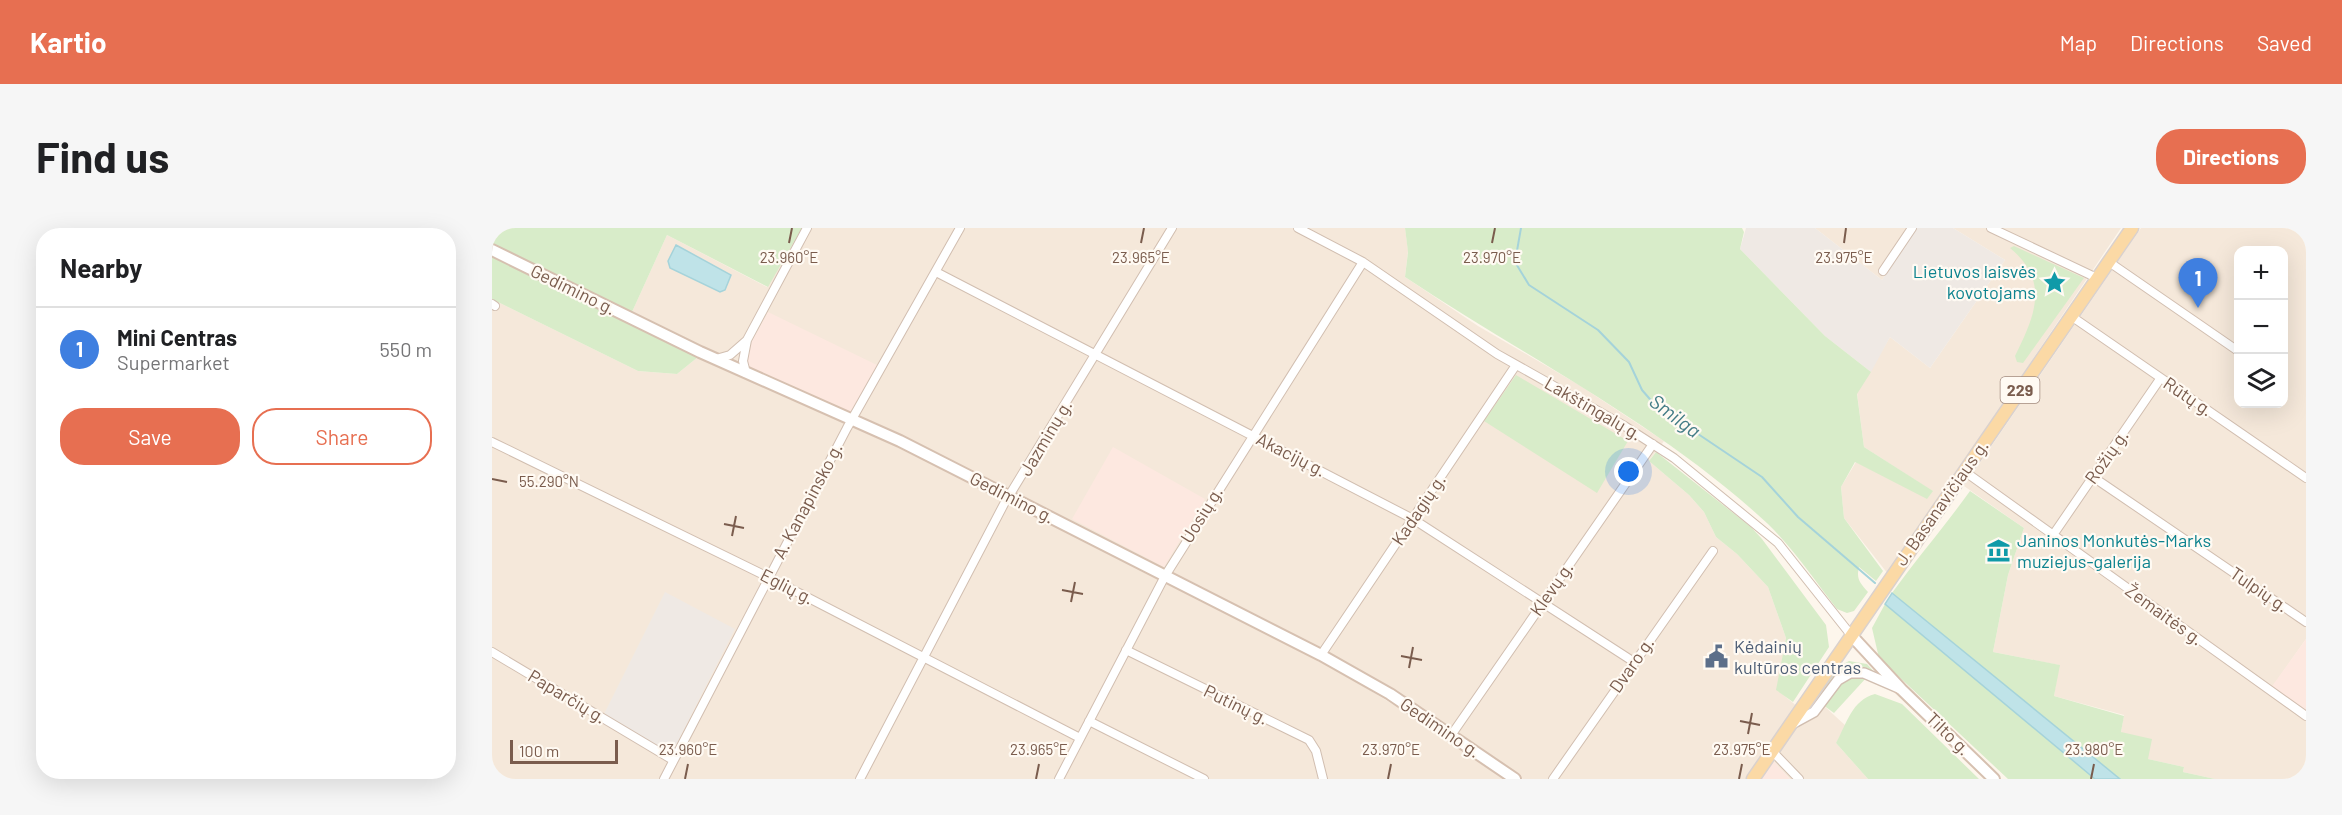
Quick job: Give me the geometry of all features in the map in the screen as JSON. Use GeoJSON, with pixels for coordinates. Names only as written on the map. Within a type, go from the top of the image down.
{"type":"FeatureCollection","features":[{"type":"Feature","properties":{"kind":"main road","name":"J. Basanavičiaus g."},"geometry":{"type":"LineString","coordinates":[[1753,779],[2132,228]]}},
{"type":"Feature","properties":{"kind":"main road","name":"Gedimino g."},"geometry":{"type":"LineString","coordinates":[[492,250],[716,359],[900,441],[1321,655],[1452,734],[1515,779]]}},
{"type":"Feature","properties":{"kind":"main road","name":"Tilto g."},"geometry":{"type":"LineString","coordinates":[[1851,635],[1901,689],[1994,779]]}},
{"type":"Feature","properties":{"kind":"street"},"geometry":{"type":"LineString","coordinates":[[746,373],[743,361],[747,340],[807,228]]}},
{"type":"Feature","properties":{"kind":"street","name":"A. Kanapinsko g."},"geometry":{"type":"LineString","coordinates":[[664,779],[768,577],[960,228]]}},
{"type":"Feature","properties":{"kind":"street","name":"Jazminų g."},"geometry":{"type":"LineString","coordinates":[[860,779],[1009,497],[1172,228]]}},
{"type":"Feature","properties":{"kind":"street","name":"Lakštingalų g."},"geometry":{"type":"LineString","coordinates":[[1298,228],[1363,262],[1515,365],[1653,444],[1740,510],[1778,543],[1851,635]]}},
{"type":"Feature","properties":{"kind":"street"},"geometry":{"type":"LineString","coordinates":[[1883,272],[1911,228]]}},
{"type":"Feature","properties":{"kind":"street"},"geometry":{"type":"LineString","coordinates":[[1991,228],[2097,278]]}},
{"type":"Feature","properties":{"kind":"street","name":"Uosių g."},"geometry":{"type":"LineString","coordinates":[[1059,779],[1165,576],[1363,262]]}},
{"type":"Feature","properties":{"kind":"street"},"geometry":{"type":"LineString","coordinates":[[2109,262],[2234,348]]}},
{"type":"Feature","properties":{"kind":"street","name":"Akacijų g."},"geometry":{"type":"LineString","coordinates":[[936,272],[1413,519],[1634,662]]}},
{"type":"Feature","properties":{"kind":"street","name":"Rūtų g."},"geometry":{"type":"LineString","coordinates":[[2071,316],[2306,478]]}},
{"type":"Feature","properties":{"kind":"street"},"geometry":{"type":"LineString","coordinates":[[716,359],[730,355],[747,340]]}},
{"type":"Feature","properties":{"kind":"street","name":"Kadagių g."},"geometry":{"type":"LineString","coordinates":[[1321,655],[1515,365]]}},
{"type":"Feature","properties":{"kind":"street","name":"Rožių g."},"geometry":{"type":"LineString","coordinates":[[2053,535],[2160,379]]}},
{"type":"Feature","properties":{"kind":"street","name":"Eglių g."},"geometry":{"type":"LineString","coordinates":[[492,442],[768,577],[1080,738]]}},
{"type":"Feature","properties":{"kind":"street","name":"Klevų g."},"geometry":{"type":"LineString","coordinates":[[1452,734],[1653,444]]}},
{"type":"Feature","properties":{"kind":"street","name":"Žemaitės g."},"geometry":{"type":"LineString","coordinates":[[1964,471],[2306,716]]}},
{"type":"Feature","properties":{"kind":"street","name":"Tulpių g."},"geometry":{"type":"LineString","coordinates":[[2093,477],[2306,622]]}},
{"type":"Feature","properties":{"kind":"street","name":"Dvaro g."},"geometry":{"type":"LineString","coordinates":[[1553,779],[1713,551]]}},
{"type":"Feature","properties":{"kind":"street","name":"Putinų g."},"geometry":{"type":"LineString","coordinates":[[1126,650],[1309,740],[1316,751],[1323,779]]}},
{"type":"Feature","properties":{"kind":"street","name":"Paparčių g."},"geometry":{"type":"LineString","coordinates":[[492,652],[673,760]]}},
{"type":"Feature","properties":{"kind":"street","name":"Tilto g."},"geometry":{"type":"LineString","coordinates":[[1792,724],[1814,712],[1838,680],[1850,673],[1864,673],[1901,689]]}},
{"type":"Feature","properties":{"kind":"street"},"geometry":{"type":"LineString","coordinates":[[1089,721],[1204,779]]}},
{"type":"Feature","properties":{"kind":"street"},"geometry":{"type":"LineString","coordinates":[[1773,752],[1799,779]]}},
{"type":"Feature","properties":{"kind":"shaded area"},"geometry":{"type":"Polygon","coordinates":[[[802,228],[1405,228],[1408,251],[1405,277],[1478,326],[1579,385],[1664,441],[1649,461],[1689,495],[1704,512],[1716,537],[1737,554],[1768,587],[1786,638],[1777,690],[1798,707],[1747,779],[1523,779],[1409,702],[853,416],[768,313],[739,365],[632,312],[667,235],[767,287],[802,228]]]}},
{"type":"Feature","properties":{"kind":"shaded area"},"geometry":{"type":"Polygon","coordinates":[[[1746,228],[1815,228],[1882,280],[1916,228],[1953,228],[2005,260],[1930,368],[1890,337],[1871,372],[1825,336],[1740,249],[1746,228]]]}},
{"type":"Feature","properties":{"kind":"shaded area"},"geometry":{"type":"Polygon","coordinates":[[[1815,228],[1916,228],[1882,280],[1815,228]]]}},
{"type":"Feature","properties":{"kind":"shaded area"},"geometry":{"type":"Polygon","coordinates":[[[1953,228],[2121,228],[1888,574],[1844,518],[1841,487],[1856,462],[1927,498],[1932,491],[1864,447],[1857,393],[1890,337],[1930,368],[2005,260],[1953,228]]]}},
{"type":"Feature","properties":{"kind":"shaded area"},"geometry":{"type":"Polygon","coordinates":[[[2141,228],[2306,228],[2306,639],[2271,689],[2306,714],[2306,779],[2215,779],[2183,772],[2184,767],[2148,759],[2121,732],[2124,715],[2054,696],[2059,665],[1993,652],[2008,575],[2024,528],[1964,486],[2141,228]]]}},
{"type":"Feature","properties":{"kind":"shaded area"},"geometry":{"type":"Polygon","coordinates":[[[492,299],[638,371],[677,374],[698,357],[860,428],[955,473],[1317,658],[1448,738],[1506,779],[492,779],[492,299]]]}},
{"type":"Feature","properties":{"kind":"shaded area"},"geometry":{"type":"Polygon","coordinates":[[[768,312],[879,366],[853,416],[739,365],[768,312]]]}},
{"type":"Feature","properties":{"kind":"shaded area"},"geometry":{"type":"Polygon","coordinates":[[[1113,447],[1205,499],[1164,567],[1072,519],[1113,447]]]}},
{"type":"Feature","properties":{"kind":"shaded area"},"geometry":{"type":"Polygon","coordinates":[[[665,592],[735,629],[673,751],[667,752],[604,714],[665,592]]]}},
{"type":"Feature","properties":{"kind":"shaded area"},"geometry":{"type":"Polygon","coordinates":[[[2306,639],[2306,714],[2270,689],[2306,639]]]}},
{"type":"Feature","properties":{"kind":"shaded area"},"geometry":{"type":"Polygon","coordinates":[[[1823,705],[1846,726],[1836,743],[1868,779],[1790,779],[1774,762],[1794,728],[1823,705]]]}},
{"type":"Feature","properties":{"kind":"shaded area"},"geometry":{"type":"Polygon","coordinates":[[[1774,762],[1790,779],[1761,779],[1774,762]]]}},
{"type":"Feature","properties":{"kind":"green space"},"geometry":{"type":"Polygon","coordinates":[[[492,228],[802,228],[768,287],[667,235],[632,312],[492,244],[492,228]]]}},
{"type":"Feature","properties":{"kind":"green space"},"geometry":{"type":"Polygon","coordinates":[[[1405,228],[1742,228],[1744,232],[1740,249],[1825,336],[1871,372],[1857,394],[1864,447],[1933,491],[1927,499],[1855,462],[1841,487],[1844,518],[1883,571],[1876,581],[1859,567],[1859,581],[1868,592],[1854,611],[1847,613],[1837,609],[1795,554],[1768,524],[1683,455],[1592,393],[1405,277],[1408,252],[1405,228]]]}},
{"type":"Feature","properties":{"kind":"green space"},"geometry":{"type":"Polygon","coordinates":[[[2014,246],[2084,278],[2023,363],[2017,362],[2015,356],[2033,314],[2035,287],[2031,274],[2023,261],[2010,248],[2014,246]]]}},
{"type":"Feature","properties":{"kind":"green space"},"geometry":{"type":"Polygon","coordinates":[[[492,250],[698,357],[677,374],[638,371],[492,299],[492,250]]]}},
{"type":"Feature","properties":{"kind":"green space"},"geometry":{"type":"Polygon","coordinates":[[[1516,375],[1628,441],[1597,493],[1484,421],[1516,375]]]}},
{"type":"Feature","properties":{"kind":"green space"},"geometry":{"type":"Polygon","coordinates":[[[1656,452],[1751,527],[1826,625],[1829,647],[1793,702],[1776,690],[1786,638],[1768,587],[1737,554],[1716,537],[1704,512],[1689,495],[1649,461],[1656,452]]]}},
{"type":"Feature","properties":{"kind":"green space"},"geometry":{"type":"Polygon","coordinates":[[[1970,491],[2024,528],[2008,575],[1993,652],[2060,665],[2054,696],[2124,716],[2121,732],[2152,739],[2148,759],[2184,767],[2183,772],[2215,779],[2120,779],[1892,593],[1970,491]]]}},
{"type":"Feature","properties":{"kind":"green space"},"geometry":{"type":"Polygon","coordinates":[[[1885,604],[2095,779],[2008,779],[1879,658],[1872,628],[1885,604]]]}},
{"type":"Feature","properties":{"kind":"green space"},"geometry":{"type":"Polygon","coordinates":[[[1849,661],[1867,664],[1875,673],[1867,677],[1834,713],[1823,705],[1802,716],[1834,669],[1849,661]]]}},
{"type":"Feature","properties":{"kind":"green space"},"geometry":{"type":"Polygon","coordinates":[[[1875,694],[1902,704],[1979,779],[1868,779],[1836,743],[1855,707],[1867,697],[1875,694]]]}},
{"type":"Feature","properties":{"kind":"water"},"geometry":{"type":"Polygon","coordinates":[[[676,245],[731,275],[725,290],[720,292],[670,268],[668,261],[676,245]]]}},
{"type":"Feature","properties":{"kind":"water"},"geometry":{"type":"Polygon","coordinates":[[[1892,593],[2120,779],[2095,779],[1885,604],[1892,593]]]}},
{"type":"Feature","properties":{"kind":"waterway","name":"Smilga"},"geometry":{"type":"LineString","coordinates":[[1521,228],[1515,262],[1529,285],[1598,330],[1629,362],[1642,390],[1655,405],[1762,477],[1798,517],[1875,583]]}},
{"type":"Feature","properties":{"kind":"place","name":"Lietuvos laisvės kovotojams"},"geometry":{"type":"Point","coordinates":[2054,282]}},
{"type":"Feature","properties":{"kind":"place","name":"Mini Centras"},"geometry":{"type":"Point","coordinates":[2198,308]}},
{"type":"Feature","properties":{"kind":"place","name":"Janinos Monkutės-Marks muziejus-galerija"},"geometry":{"type":"Point","coordinates":[1999,551]}},
{"type":"Feature","properties":{"kind":"place","name":"Kėdainių kultūros centras"},"geometry":{"type":"Point","coordinates":[1716,657]}}]}
